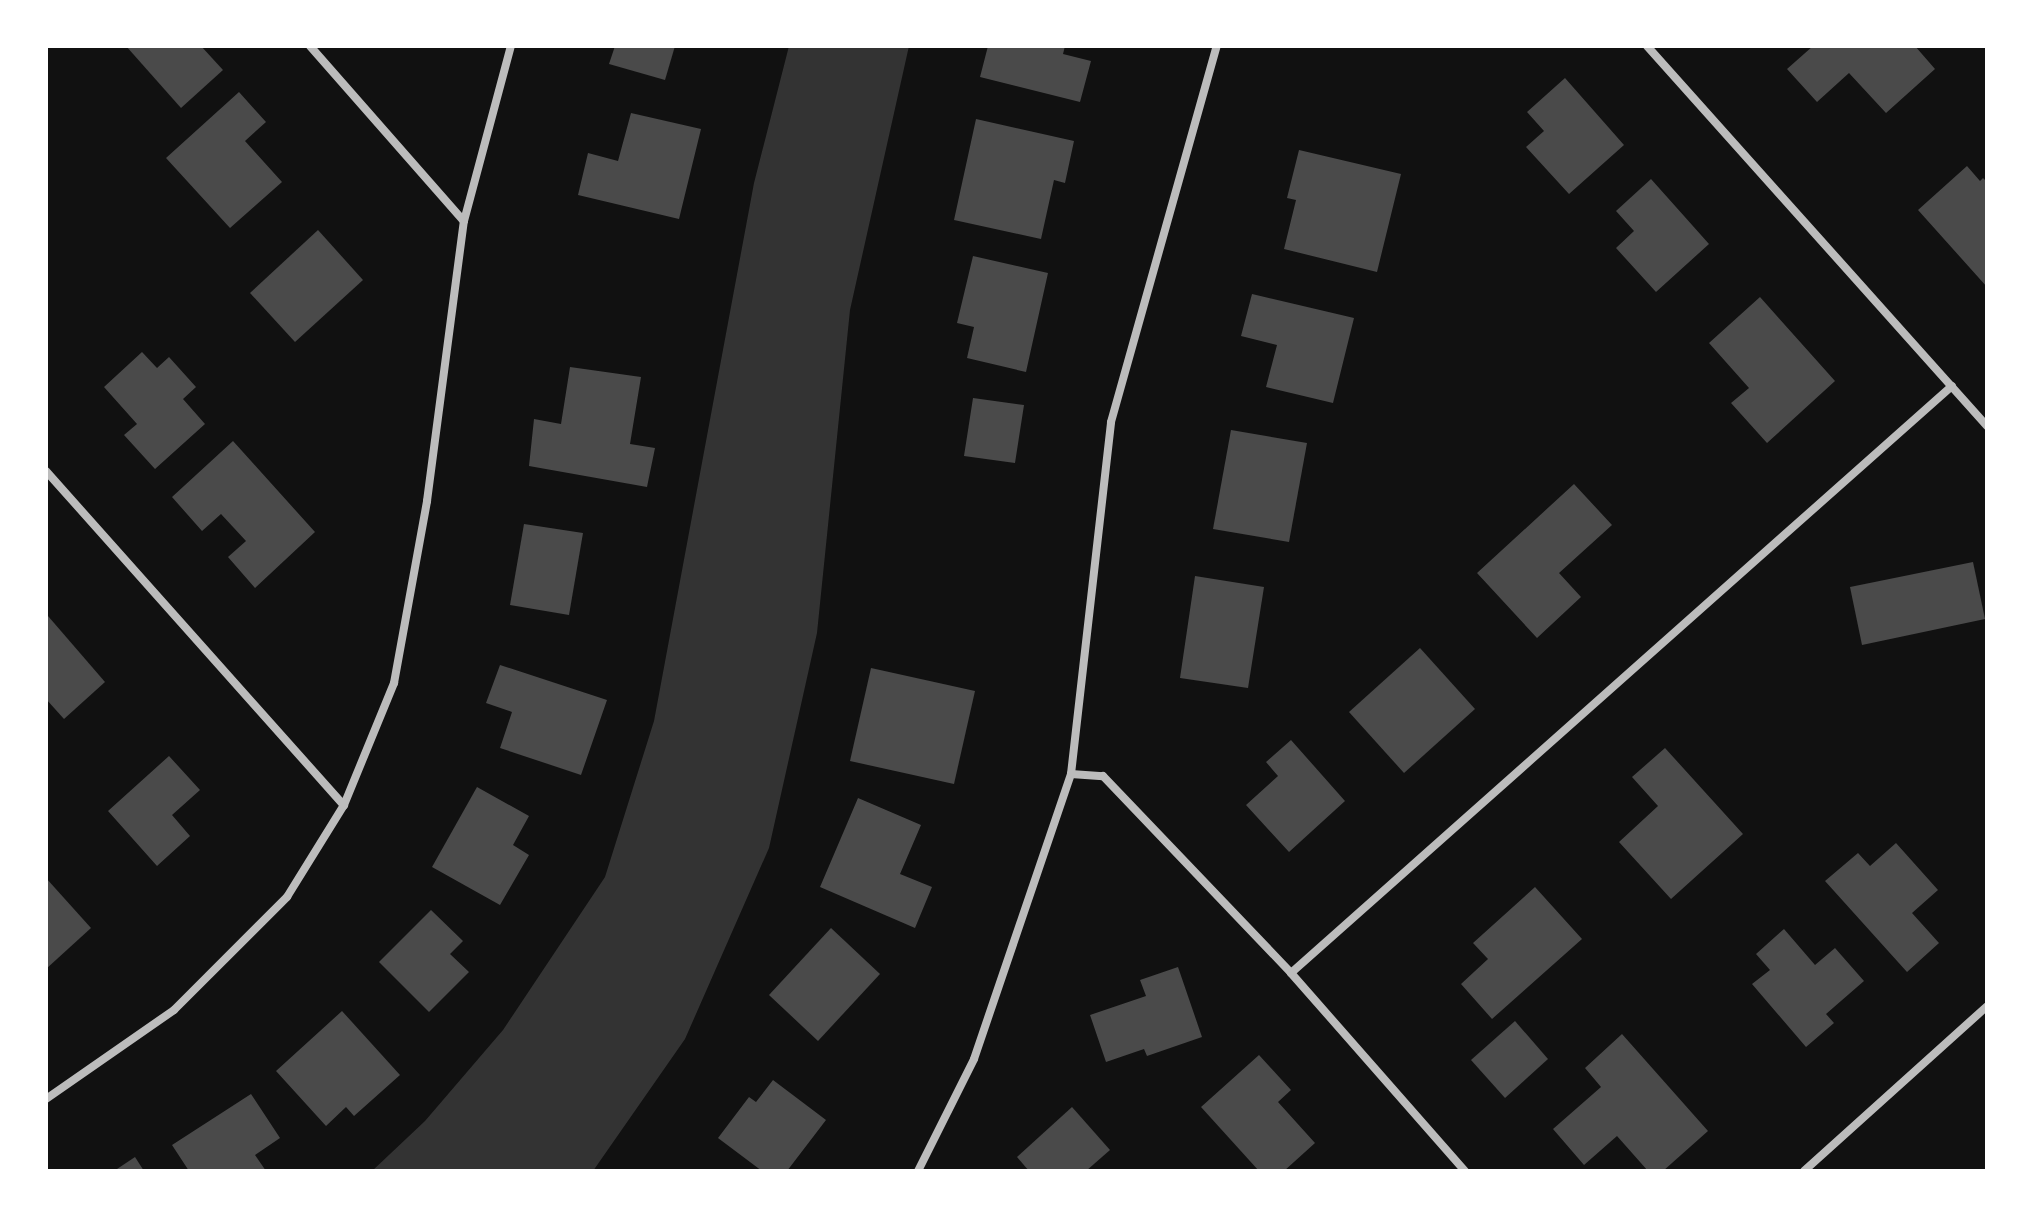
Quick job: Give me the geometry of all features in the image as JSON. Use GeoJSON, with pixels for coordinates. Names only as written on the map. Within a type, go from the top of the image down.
{"type":"FeatureCollection","features":[{"type":"Feature","properties":{"kind":"street"},"geometry":{"type":"LineString","coordinates":[[310,46],[464,221]]}},
{"type":"Feature","properties":{"kind":"street"},"geometry":{"type":"LineString","coordinates":[[46,1099],[184,1000],[287,897],[344,805],[394,683],[427,501],[464,221],[511,46]]}},
{"type":"Feature","properties":{"kind":"street"},"geometry":{"type":"LineString","coordinates":[[918,1171],[974,1059],[1071,774],[1111,422],[1217,46]]}},
{"type":"Feature","properties":{"kind":"street"},"geometry":{"type":"LineString","coordinates":[[1647,46],[1987,426]]}},
{"type":"Feature","properties":{"kind":"street"},"geometry":{"type":"LineString","coordinates":[[1291,973],[1952,386]]}},
{"type":"Feature","properties":{"kind":"street"},"geometry":{"type":"LineString","coordinates":[[46,471],[344,805]]}},
{"type":"Feature","properties":{"kind":"street"},"geometry":{"type":"LineString","coordinates":[[1071,774],[1103,776],[1291,973],[1465,1171]]}},
{"type":"Feature","properties":{"kind":"street"},"geometry":{"type":"LineString","coordinates":[[1804,1171],[1987,1006]]}},
{"type":"Feature","properties":{"kind":"shaded area"},"geometry":{"type":"Polygon","coordinates":[[[789,46],[909,46],[850,310],[817,633],[769,848],[685,1039],[593,1171],[372,1171],[425,1121],[503,1030],[605,877],[654,721],[754,183],[789,46]]]}},
{"type":"Feature","properties":{"kind":"building"},"geometry":{"type":"Polygon","coordinates":[[[126,46],[201,46],[223,70],[181,108],[126,46]]]}},
{"type":"Feature","properties":{"kind":"building"},"geometry":{"type":"Polygon","coordinates":[[[615,46],[675,46],[665,80],[609,64],[615,46]]]}},
{"type":"Feature","properties":{"kind":"building"},"geometry":{"type":"Polygon","coordinates":[[[988,46],[1065,46],[1063,54],[1091,61],[1080,102],[980,77],[988,46]]]}},
{"type":"Feature","properties":{"kind":"building"},"geometry":{"type":"Polygon","coordinates":[[[1813,46],[1915,46],[1935,69],[1886,113],[1849,73],[1817,102],[1787,69],[1813,46]]]}},
{"type":"Feature","properties":{"kind":"building"},"geometry":{"type":"Polygon","coordinates":[[[1565,78],[1624,145],[1569,194],[1526,147],[1544,131],[1527,112],[1565,78]]]}},
{"type":"Feature","properties":{"kind":"building"},"geometry":{"type":"Polygon","coordinates":[[[239,92],[266,122],[245,141],[282,182],[230,228],[166,158],[239,92]]]}},
{"type":"Feature","properties":{"kind":"building"},"geometry":{"type":"Polygon","coordinates":[[[631,113],[701,129],[679,219],[578,195],[588,153],[618,161],[631,113]]]}},
{"type":"Feature","properties":{"kind":"building"},"geometry":{"type":"Polygon","coordinates":[[[976,119],[1074,141],[1065,183],[1054,180],[1041,239],[954,220],[976,119]]]}},
{"type":"Feature","properties":{"kind":"building"},"geometry":{"type":"Polygon","coordinates":[[[1299,150],[1401,174],[1377,272],[1284,249],[1296,200],[1287,198],[1299,150]]]}},
{"type":"Feature","properties":{"kind":"building"},"geometry":{"type":"Polygon","coordinates":[[[1967,166],[1980,181],[1983,178],[1987,182],[1987,287],[1918,210],[1967,166]]]}},
{"type":"Feature","properties":{"kind":"building"},"geometry":{"type":"Polygon","coordinates":[[[1651,179],[1709,244],[1656,292],[1616,248],[1634,231],[1616,211],[1651,179]]]}},
{"type":"Feature","properties":{"kind":"building"},"geometry":{"type":"Polygon","coordinates":[[[318,230],[363,280],[295,342],[250,293],[318,230]]]}},
{"type":"Feature","properties":{"kind":"building"},"geometry":{"type":"Polygon","coordinates":[[[973,256],[1048,273],[1026,372],[967,358],[974,327],[957,323],[973,256]]]}},
{"type":"Feature","properties":{"kind":"building"},"geometry":{"type":"Polygon","coordinates":[[[1252,294],[1354,318],[1333,403],[1266,387],[1277,345],[1241,336],[1252,294]]]}},
{"type":"Feature","properties":{"kind":"building"},"geometry":{"type":"Polygon","coordinates":[[[1760,297],[1835,381],[1767,443],[1731,403],[1749,388],[1709,343],[1760,297]]]}},
{"type":"Feature","properties":{"kind":"building"},"geometry":{"type":"Polygon","coordinates":[[[142,352],[157,368],[169,357],[196,387],[183,399],[205,424],[155,469],[124,435],[137,424],[104,387],[142,352]]]}},
{"type":"Feature","properties":{"kind":"building"},"geometry":{"type":"Polygon","coordinates":[[[570,367],[641,377],[630,444],[655,448],[647,487],[529,466],[534,419],[561,424],[570,367]]]}},
{"type":"Feature","properties":{"kind":"building"},"geometry":{"type":"Polygon","coordinates":[[[973,398],[1024,405],[1015,463],[964,456],[973,398]]]}},
{"type":"Feature","properties":{"kind":"building"},"geometry":{"type":"Polygon","coordinates":[[[1231,430],[1307,443],[1289,542],[1213,529],[1231,430]]]}},
{"type":"Feature","properties":{"kind":"building"},"geometry":{"type":"Polygon","coordinates":[[[233,441],[315,532],[255,588],[228,557],[246,541],[221,514],[202,531],[172,497],[233,441]]]}},
{"type":"Feature","properties":{"kind":"building"},"geometry":{"type":"Polygon","coordinates":[[[1574,484],[1612,525],[1559,573],[1581,597],[1537,638],[1477,573],[1574,484]]]}},
{"type":"Feature","properties":{"kind":"building"},"geometry":{"type":"Polygon","coordinates":[[[524,524],[583,533],[569,615],[510,605],[524,524]]]}},
{"type":"Feature","properties":{"kind":"building"},"geometry":{"type":"Polygon","coordinates":[[[1973,562],[1985,619],[1862,645],[1850,587],[1973,562]]]}},
{"type":"Feature","properties":{"kind":"building"},"geometry":{"type":"Polygon","coordinates":[[[1195,576],[1264,587],[1248,688],[1180,678],[1195,576]]]}},
{"type":"Feature","properties":{"kind":"building"},"geometry":{"type":"Polygon","coordinates":[[[48,616],[105,682],[64,719],[46,699],[48,616]]]}},
{"type":"Feature","properties":{"kind":"building"},"geometry":{"type":"Polygon","coordinates":[[[1420,648],[1475,709],[1404,773],[1349,712],[1420,648]]]}},
{"type":"Feature","properties":{"kind":"building"},"geometry":{"type":"Polygon","coordinates":[[[500,665],[607,700],[581,775],[500,748],[512,712],[486,703],[500,665]]]}},
{"type":"Feature","properties":{"kind":"building"},"geometry":{"type":"Polygon","coordinates":[[[871,668],[975,691],[954,784],[850,761],[871,668]]]}},
{"type":"Feature","properties":{"kind":"building"},"geometry":{"type":"Polygon","coordinates":[[[1291,740],[1345,801],[1289,852],[1246,805],[1278,776],[1266,762],[1291,740]]]}},
{"type":"Feature","properties":{"kind":"building"},"geometry":{"type":"Polygon","coordinates":[[[1665,748],[1743,834],[1671,899],[1619,842],[1658,806],[1632,777],[1665,748]]]}},
{"type":"Feature","properties":{"kind":"building"},"geometry":{"type":"Polygon","coordinates":[[[169,756],[200,790],[172,815],[190,836],[157,866],[108,811],[169,756]]]}},
{"type":"Feature","properties":{"kind":"building"},"geometry":{"type":"Polygon","coordinates":[[[477,787],[529,816],[513,845],[529,855],[500,905],[432,867],[477,787]]]}},
{"type":"Feature","properties":{"kind":"building"},"geometry":{"type":"Polygon","coordinates":[[[858,798],[921,825],[900,874],[932,887],[915,928],[820,887],[858,798]]]}},
{"type":"Feature","properties":{"kind":"building"},"geometry":{"type":"Polygon","coordinates":[[[1896,843],[1938,890],[1912,913],[1939,943],[1907,972],[1825,881],[1858,853],[1870,866],[1896,843]]]}},
{"type":"Feature","properties":{"kind":"building"},"geometry":{"type":"Polygon","coordinates":[[[46,878],[91,928],[46,969],[46,878]]]}},
{"type":"Feature","properties":{"kind":"building"},"geometry":{"type":"Polygon","coordinates":[[[1535,887],[1582,939],[1492,1019],[1461,984],[1488,959],[1473,943],[1535,887]]]}},
{"type":"Feature","properties":{"kind":"building"},"geometry":{"type":"Polygon","coordinates":[[[431,910],[463,941],[450,954],[469,972],[429,1012],[379,962],[431,910]]]}},
{"type":"Feature","properties":{"kind":"building"},"geometry":{"type":"Polygon","coordinates":[[[831,928],[880,974],[818,1041],[769,995],[831,928]]]}},
{"type":"Feature","properties":{"kind":"building"},"geometry":{"type":"Polygon","coordinates":[[[1784,929],[1815,965],[1835,948],[1864,981],[1826,1014],[1834,1023],[1806,1047],[1752,984],[1770,970],[1756,954],[1784,929]]]}},
{"type":"Feature","properties":{"kind":"building"},"geometry":{"type":"Polygon","coordinates":[[[1178,967],[1202,1037],[1147,1056],[1144,1049],[1106,1062],[1090,1015],[1146,996],[1140,980],[1178,967]]]}},
{"type":"Feature","properties":{"kind":"building"},"geometry":{"type":"Polygon","coordinates":[[[342,1011],[400,1075],[354,1116],[346,1107],[326,1126],[276,1071],[342,1011]]]}},
{"type":"Feature","properties":{"kind":"building"},"geometry":{"type":"Polygon","coordinates":[[[1515,1021],[1548,1059],[1505,1098],[1471,1060],[1515,1021]]]}},
{"type":"Feature","properties":{"kind":"building"},"geometry":{"type":"Polygon","coordinates":[[[1622,1034],[1708,1131],[1663,1171],[1648,1171],[1617,1136],[1584,1165],[1553,1129],[1601,1087],[1585,1068],[1622,1034]]]}},
{"type":"Feature","properties":{"kind":"building"},"geometry":{"type":"Polygon","coordinates":[[[1259,1055],[1291,1090],[1278,1102],[1315,1143],[1284,1171],[1259,1171],[1201,1107],[1259,1055]]]}},
{"type":"Feature","properties":{"kind":"building"},"geometry":{"type":"Polygon","coordinates":[[[773,1080],[826,1120],[787,1171],[762,1171],[718,1138],[749,1097],[756,1102],[773,1080]]]}},
{"type":"Feature","properties":{"kind":"building"},"geometry":{"type":"Polygon","coordinates":[[[251,1094],[280,1138],[255,1155],[266,1171],[189,1171],[172,1145],[251,1094]]]}},
{"type":"Feature","properties":{"kind":"building"},"geometry":{"type":"Polygon","coordinates":[[[1072,1107],[1110,1150],[1086,1171],[1029,1171],[1017,1157],[1072,1107]]]}},
{"type":"Feature","properties":{"kind":"building"},"geometry":{"type":"Polygon","coordinates":[[[135,1157],[144,1171],[114,1171],[135,1157]]]}}]}
